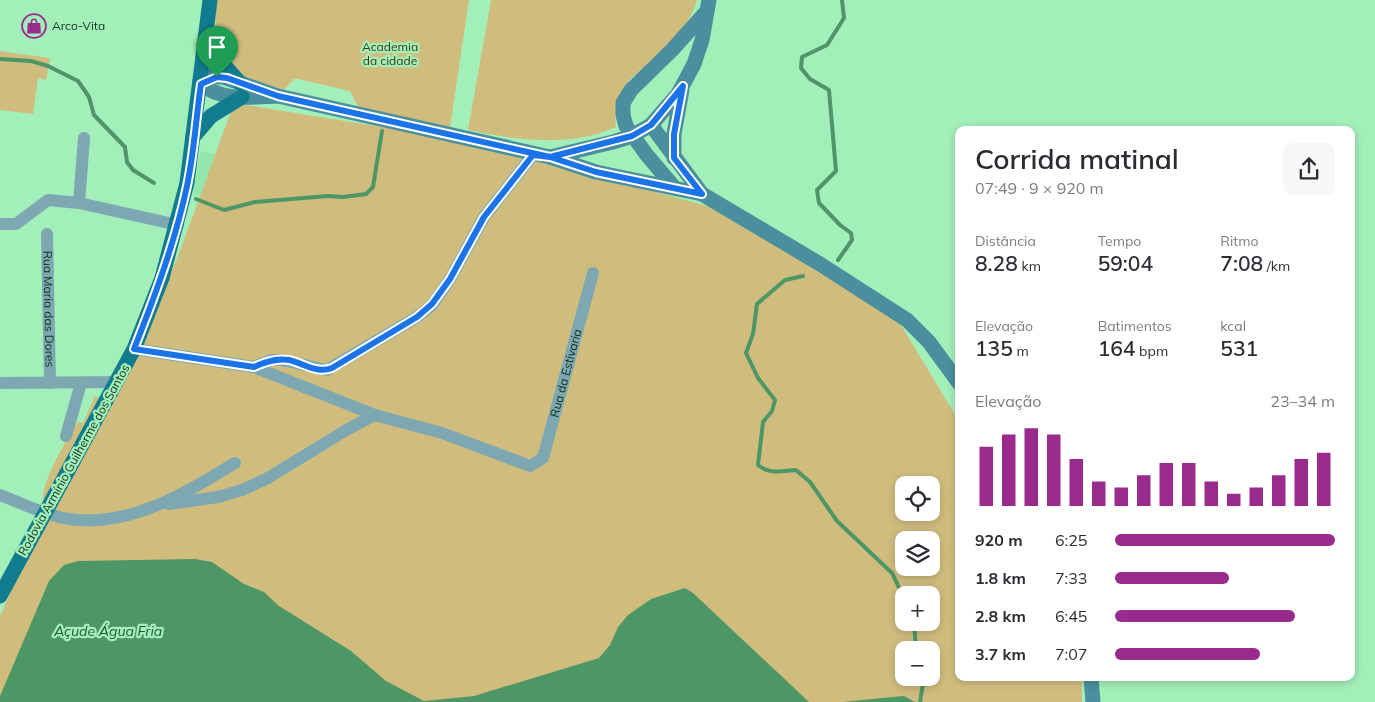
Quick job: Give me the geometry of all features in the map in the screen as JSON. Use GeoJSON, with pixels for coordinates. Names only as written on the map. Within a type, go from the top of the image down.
{"type":"FeatureCollection","features":[{"type":"Feature","properties":{"kind":"main road","name":"Rodovia Armínio Guilherme dos Santos"},"geometry":{"type":"LineString","coordinates":[[0,596],[134,349],[162,278],[178,225],[187,184],[210,0]]}},
{"type":"Feature","properties":{"kind":"main road"},"geometry":{"type":"LineString","coordinates":[[550,157],[632,136],[651,125],[683,86],[700,51],[709,5]]}},
{"type":"Feature","properties":{"kind":"main road"},"geometry":{"type":"LineString","coordinates":[[674,187],[632,136],[623,115],[623,103],[626,96],[672,50],[709,5]]}},
{"type":"Feature","properties":{"kind":"main road"},"geometry":{"type":"LineString","coordinates":[[206,37],[241,90]]}},
{"type":"Feature","properties":{"kind":"main road"},"geometry":{"type":"LineString","coordinates":[[201,84],[219,95],[241,90],[278,96],[533,155],[550,157],[596,172],[702,194],[826,268],[907,320],[929,342],[955,378]]}},
{"type":"Feature","properties":{"kind":"main road"},"geometry":{"type":"LineString","coordinates":[[674,158],[674,134],[683,86]]}},
{"type":"Feature","properties":{"kind":"main road"},"geometry":{"type":"LineString","coordinates":[[192,138],[211,116],[241,90]]}},
{"type":"Feature","properties":{"kind":"main road"},"geometry":{"type":"LineString","coordinates":[[651,125],[702,194]]}},
{"type":"Feature","properties":{"kind":"main road"},"geometry":{"type":"LineString","coordinates":[[1091,681],[1093,702]]}},
{"type":"Feature","properties":{"kind":"street"},"geometry":{"type":"LineString","coordinates":[[79,203],[84,138]]}},
{"type":"Feature","properties":{"kind":"street"},"geometry":{"type":"LineString","coordinates":[[254,367],[271,360],[282,360],[327,370],[421,314],[439,297],[484,217],[533,155]]}},
{"type":"Feature","properties":{"kind":"street"},"geometry":{"type":"LineString","coordinates":[[0,224],[16,224],[48,200],[79,203],[178,225]]}},
{"type":"Feature","properties":{"kind":"street","name":"Rua Maria das Dores"},"geometry":{"type":"LineString","coordinates":[[47,234],[50,383]]}},
{"type":"Feature","properties":{"kind":"street","name":"Rua da Estivaria"},"geometry":{"type":"LineString","coordinates":[[375,415],[442,433],[530,466],[543,458],[593,273]]}},
{"type":"Feature","properties":{"kind":"street"},"geometry":{"type":"LineString","coordinates":[[134,349],[254,367],[375,415]]}},
{"type":"Feature","properties":{"kind":"street"},"geometry":{"type":"LineString","coordinates":[[0,383],[81,384],[117,382]]}},
{"type":"Feature","properties":{"kind":"street"},"geometry":{"type":"LineString","coordinates":[[66,436],[81,384]]}},
{"type":"Feature","properties":{"kind":"street"},"geometry":{"type":"LineString","coordinates":[[0,495],[67,519],[84,520],[129,514],[158,506],[218,497],[242,490],[276,473],[348,429],[375,415]]}},
{"type":"Feature","properties":{"kind":"street"},"geometry":{"type":"LineString","coordinates":[[158,506],[194,489],[235,463]]}},
{"type":"Feature","properties":{"kind":"shaded area"},"geometry":{"type":"Polygon","coordinates":[[[201,151],[236,160],[225,196],[193,195],[201,151]]]}},
{"type":"Feature","properties":{"kind":"green space","name":"Academia da cidade"},"geometry":{"type":"Polygon","coordinates":[[[214,0],[469,0],[450,128],[359,109],[350,91],[294,79],[281,93],[245,79],[217,45],[214,0]]]}},
{"type":"Feature","properties":{"kind":"green space"},"geometry":{"type":"Polygon","coordinates":[[[491,0],[697,0],[688,21],[675,40],[625,86],[619,97],[616,110],[616,127],[580,138],[543,140],[505,137],[468,130],[491,0]]]}},
{"type":"Feature","properties":{"kind":"green space"},"geometry":{"type":"Polygon","coordinates":[[[0,51],[50,58],[46,80],[38,78],[33,114],[0,110],[0,51]]]}},
{"type":"Feature","properties":{"kind":"green space"},"geometry":{"type":"Polygon","coordinates":[[[234,103],[462,140],[711,207],[805,261],[901,325],[955,414],[955,681],[1082,681],[1082,702],[0,702],[0,616],[47,512],[177,259],[234,103]]]}},
{"type":"Feature","properties":{"kind":"green space"},"geometry":{"type":"Polygon","coordinates":[[[95,396],[99,398],[73,451],[43,501],[43,493],[50,472],[78,422],[83,423],[95,396]]]}},
{"type":"Feature","properties":{"kind":"water","name":"Açude Água Fria"},"geometry":{"type":"Polygon","coordinates":[[[195,559],[212,562],[244,584],[264,592],[279,606],[351,651],[386,681],[424,701],[474,696],[599,658],[610,645],[618,627],[628,615],[651,599],[685,588],[693,593],[809,702],[0,702],[0,696],[49,581],[64,565],[78,561],[195,559]]]}},
{"type":"Feature","properties":{"kind":"water"},"geometry":{"type":"Polygon","coordinates":[[[903,696],[915,702],[842,702],[903,696]]]}},
{"type":"Feature","properties":{"kind":"waterway"},"geometry":{"type":"LineString","coordinates":[[838,260],[852,240],[851,233],[840,225],[819,203],[817,190],[836,171],[829,90],[810,79],[801,68],[802,57],[827,45],[844,18],[842,0]]}},
{"type":"Feature","properties":{"kind":"waterway"},"geometry":{"type":"LineString","coordinates":[[0,59],[31,61],[48,66],[78,81],[89,97],[94,115],[125,147],[127,162],[133,170],[154,183]]}},
{"type":"Feature","properties":{"kind":"waterway"},"geometry":{"type":"LineString","coordinates":[[196,199],[224,210],[255,202],[366,194],[373,187],[382,131]]}},
{"type":"Feature","properties":{"kind":"waterway"},"geometry":{"type":"LineString","coordinates":[[803,276],[785,280],[757,304],[753,334],[746,353],[758,378],[775,400],[772,411],[763,422],[758,465],[771,471],[796,470],[810,482],[837,521],[892,573],[898,586]]}},
{"type":"Feature","properties":{"kind":"waterway"},"geometry":{"type":"LineString","coordinates":[[915,631],[915,641]]}},
{"type":"Feature","properties":{"kind":"waterway"},"geometry":{"type":"LineString","coordinates":[[920,702],[923,686]]}},
{"type":"Feature","properties":{"kind":"place","name":"Arco-Vita"},"geometry":{"type":"Point","coordinates":[34,26]}},
{"type":"Feature","properties":{"kind":"route"},"geometry":{"type":"LineString","coordinates":[[217,77],[201,84],[187,184],[178,225],[162,278],[134,349],[254,367],[271,360],[290,360],[322,371],[332,368],[417,317],[439,297],[460,262],[476,229],[533,155],[550,157],[632,136],[651,125],[683,86],[674,134],[674,158],[702,194],[596,172],[550,157],[514,151],[278,96],[227,78],[217,77]]}}]}
